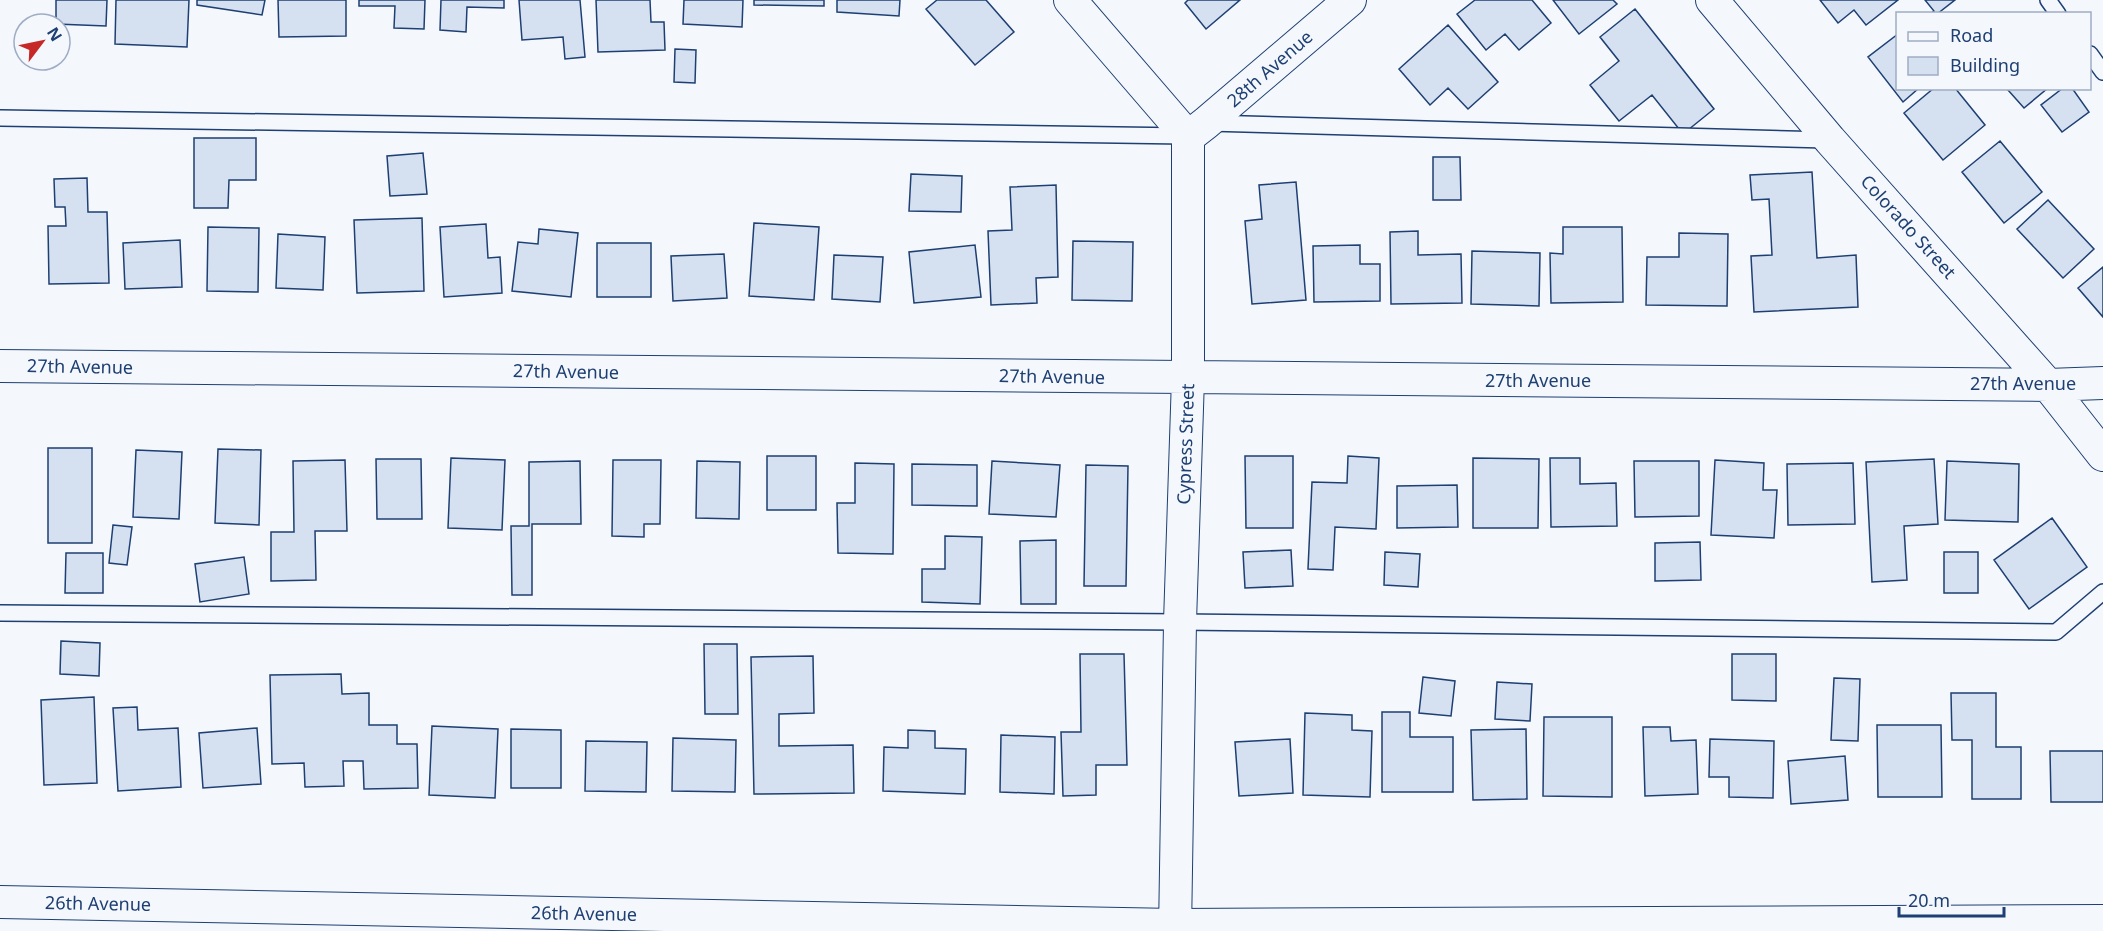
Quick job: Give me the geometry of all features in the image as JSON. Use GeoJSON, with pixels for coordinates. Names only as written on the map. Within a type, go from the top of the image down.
{"type":"FeatureCollection","features":[{"type":"Feature","properties":{"kind":"street"},"geometry":{"type":"LineString","coordinates":[[1070,0],[1197,130]]}},
{"type":"Feature","properties":{"kind":"street","name":"28th Avenue"},"geometry":{"type":"LineString","coordinates":[[1197,130],[1350,0]]}},
{"type":"Feature","properties":{"kind":"street","name":"Colorado Street"},"geometry":{"type":"LineString","coordinates":[[1712,0],[1830,140],[2048,385],[2103,455]]}},
{"type":"Feature","properties":{"kind":"street","name":"Cypress Street"},"geometry":{"type":"LineString","coordinates":[[1175,928],[1180,622],[1197,130]]}},
{"type":"Feature","properties":{"kind":"street","name":"27th Avenue"},"geometry":{"type":"LineString","coordinates":[[0,366],[2048,385],[2103,382]]}},
{"type":"Feature","properties":{"kind":"street","name":"26th Avenue"},"geometry":{"type":"LineString","coordinates":[[0,902],[1175,928],[2103,921]]}},
{"type":"Feature","properties":{"kind":"lane"},"geometry":{"type":"LineString","coordinates":[[2091,55],[2103,72]]}},
{"type":"Feature","properties":{"kind":"lane"},"geometry":{"type":"LineString","coordinates":[[0,118],[1197,130],[1830,140]]}},
{"type":"Feature","properties":{"kind":"lane"},"geometry":{"type":"LineString","coordinates":[[0,613],[1180,622],[2056,632],[2103,592]]}},
{"type":"Feature","properties":{"kind":"building"},"geometry":{"type":"Polygon","coordinates":[[[56,0],[107,0],[106,26],[72,25],[72,12],[56,12],[56,0]]]}},
{"type":"Feature","properties":{"kind":"building"},"geometry":{"type":"Polygon","coordinates":[[[116,0],[189,0],[187,47],[115,44],[116,0]]]}},
{"type":"Feature","properties":{"kind":"building"},"geometry":{"type":"Polygon","coordinates":[[[197,0],[265,0],[262,15],[197,5],[197,0]]]}},
{"type":"Feature","properties":{"kind":"building"},"geometry":{"type":"Polygon","coordinates":[[[278,0],[346,0],[346,36],[279,37],[278,0]]]}},
{"type":"Feature","properties":{"kind":"building"},"geometry":{"type":"Polygon","coordinates":[[[359,0],[425,0],[424,29],[394,28],[395,6],[359,6],[359,0]]]}},
{"type":"Feature","properties":{"kind":"building"},"geometry":{"type":"Polygon","coordinates":[[[441,0],[504,0],[504,8],[467,7],[466,32],[440,30],[441,0]]]}},
{"type":"Feature","properties":{"kind":"building"},"geometry":{"type":"Polygon","coordinates":[[[519,0],[580,0],[585,57],[565,59],[563,37],[522,40],[519,0]]]}},
{"type":"Feature","properties":{"kind":"building"},"geometry":{"type":"Polygon","coordinates":[[[596,0],[650,0],[651,22],[664,22],[665,50],[598,52],[596,0]]]}},
{"type":"Feature","properties":{"kind":"building"},"geometry":{"type":"Polygon","coordinates":[[[684,0],[743,0],[742,27],[683,24],[684,0]]]}},
{"type":"Feature","properties":{"kind":"building"},"geometry":{"type":"Polygon","coordinates":[[[754,0],[824,0],[824,6],[754,5],[754,0]]]}},
{"type":"Feature","properties":{"kind":"building"},"geometry":{"type":"Polygon","coordinates":[[[837,0],[900,0],[899,16],[837,12],[837,0]]]}},
{"type":"Feature","properties":{"kind":"building"},"geometry":{"type":"Polygon","coordinates":[[[937,0],[986,0],[1014,32],[975,65],[926,9],[937,0]]]}},
{"type":"Feature","properties":{"kind":"building"},"geometry":{"type":"Polygon","coordinates":[[[1188,0],[1240,0],[1206,29],[1185,3],[1188,0]]]}},
{"type":"Feature","properties":{"kind":"building"},"geometry":{"type":"Polygon","coordinates":[[[1475,0],[1532,0],[1551,23],[1519,50],[1505,34],[1486,50],[1457,14],[1475,0]]]}},
{"type":"Feature","properties":{"kind":"building"},"geometry":{"type":"Polygon","coordinates":[[[1553,0],[1613,0],[1617,4],[1579,34],[1553,0]]]}},
{"type":"Feature","properties":{"kind":"building"},"geometry":{"type":"Polygon","coordinates":[[[1820,0],[1898,0],[1866,25],[1854,10],[1838,23],[1820,0]]]}},
{"type":"Feature","properties":{"kind":"building"},"geometry":{"type":"Polygon","coordinates":[[[1925,0],[1955,0],[1940,12],[1934,11],[1925,0]]]}},
{"type":"Feature","properties":{"kind":"building"},"geometry":{"type":"Polygon","coordinates":[[[1635,9],[1714,109],[1683,134],[1652,95],[1619,121],[1590,85],[1619,61],[1600,37],[1635,9]]]}},
{"type":"Feature","properties":{"kind":"building"},"geometry":{"type":"Polygon","coordinates":[[[1448,25],[1498,82],[1468,109],[1448,88],[1430,105],[1399,69],[1448,25]]]}},
{"type":"Feature","properties":{"kind":"building"},"geometry":{"type":"Polygon","coordinates":[[[1896,36],[1896,90],[1917,90],[1903,102],[1868,57],[1896,36]]]}},
{"type":"Feature","properties":{"kind":"building"},"geometry":{"type":"Polygon","coordinates":[[[675,49],[696,50],[695,83],[674,82],[675,49]]]}},
{"type":"Feature","properties":{"kind":"building"},"geometry":{"type":"Polygon","coordinates":[[[1932,90],[1957,90],[1985,125],[1943,160],[1904,113],[1932,90]]]}},
{"type":"Feature","properties":{"kind":"building"},"geometry":{"type":"Polygon","coordinates":[[[2008,90],[2046,90],[2024,108],[2008,90]]]}},
{"type":"Feature","properties":{"kind":"building"},"geometry":{"type":"Polygon","coordinates":[[[2060,90],[2073,90],[2089,112],[2062,132],[2041,105],[2060,90]]]}},
{"type":"Feature","properties":{"kind":"building"},"geometry":{"type":"Polygon","coordinates":[[[194,138],[256,138],[256,180],[229,180],[228,208],[194,208],[194,138]]]}},
{"type":"Feature","properties":{"kind":"building"},"geometry":{"type":"Polygon","coordinates":[[[2000,141],[2042,192],[2004,223],[1962,172],[2000,141]]]}},
{"type":"Feature","properties":{"kind":"building"},"geometry":{"type":"Polygon","coordinates":[[[423,153],[427,194],[390,196],[387,156],[423,153]]]}},
{"type":"Feature","properties":{"kind":"building"},"geometry":{"type":"Polygon","coordinates":[[[1433,157],[1460,157],[1461,200],[1433,200],[1433,157]]]}},
{"type":"Feature","properties":{"kind":"building"},"geometry":{"type":"Polygon","coordinates":[[[1812,172],[1817,258],[1856,255],[1858,307],[1754,312],[1751,256],[1772,255],[1769,199],[1752,200],[1750,175],[1812,172]]]}},
{"type":"Feature","properties":{"kind":"building"},"geometry":{"type":"Polygon","coordinates":[[[911,174],[962,176],[961,212],[909,211],[911,174]]]}},
{"type":"Feature","properties":{"kind":"building"},"geometry":{"type":"Polygon","coordinates":[[[87,178],[88,212],[107,212],[109,283],[49,284],[48,226],[66,226],[65,207],[55,207],[54,179],[87,178]]]}},
{"type":"Feature","properties":{"kind":"building"},"geometry":{"type":"Polygon","coordinates":[[[1296,182],[1306,300],[1252,304],[1245,221],[1262,219],[1259,185],[1296,182]]]}},
{"type":"Feature","properties":{"kind":"building"},"geometry":{"type":"Polygon","coordinates":[[[1056,185],[1058,277],[1036,278],[1037,303],[991,305],[988,231],[1012,230],[1010,187],[1056,185]]]}},
{"type":"Feature","properties":{"kind":"building"},"geometry":{"type":"Polygon","coordinates":[[[2048,200],[2094,249],[2063,278],[2017,229],[2048,200]]]}},
{"type":"Feature","properties":{"kind":"building"},"geometry":{"type":"Polygon","coordinates":[[[422,218],[424,291],[357,293],[354,220],[422,218]]]}},
{"type":"Feature","properties":{"kind":"building"},"geometry":{"type":"Polygon","coordinates":[[[754,223],[819,227],[814,300],[749,296],[754,223]]]}},
{"type":"Feature","properties":{"kind":"building"},"geometry":{"type":"Polygon","coordinates":[[[486,224],[488,258],[500,257],[502,293],[444,297],[440,227],[486,224]]]}},
{"type":"Feature","properties":{"kind":"building"},"geometry":{"type":"Polygon","coordinates":[[[208,227],[259,228],[258,292],[207,291],[208,227]]]}},
{"type":"Feature","properties":{"kind":"building"},"geometry":{"type":"Polygon","coordinates":[[[1563,227],[1622,227],[1623,302],[1551,303],[1550,253],[1563,254],[1563,227]]]}},
{"type":"Feature","properties":{"kind":"building"},"geometry":{"type":"Polygon","coordinates":[[[539,229],[578,233],[571,297],[512,291],[518,242],[538,244],[539,229]]]}},
{"type":"Feature","properties":{"kind":"building"},"geometry":{"type":"Polygon","coordinates":[[[1418,231],[1418,255],[1461,254],[1462,303],[1391,304],[1390,232],[1418,231]]]}},
{"type":"Feature","properties":{"kind":"building"},"geometry":{"type":"Polygon","coordinates":[[[1679,233],[1728,234],[1727,306],[1646,305],[1647,257],[1679,257],[1679,233]]]}},
{"type":"Feature","properties":{"kind":"building"},"geometry":{"type":"Polygon","coordinates":[[[278,234],[325,237],[323,290],[276,288],[278,234]]]}},
{"type":"Feature","properties":{"kind":"building"},"geometry":{"type":"Polygon","coordinates":[[[180,240],[182,287],[125,289],[123,243],[180,240]]]}},
{"type":"Feature","properties":{"kind":"building"},"geometry":{"type":"Polygon","coordinates":[[[1073,241],[1133,242],[1132,301],[1072,300],[1073,241]]]}},
{"type":"Feature","properties":{"kind":"building"},"geometry":{"type":"Polygon","coordinates":[[[597,243],[651,243],[651,297],[597,297],[597,243]]]}},
{"type":"Feature","properties":{"kind":"building"},"geometry":{"type":"Polygon","coordinates":[[[975,245],[981,297],[914,303],[909,252],[975,245]]]}},
{"type":"Feature","properties":{"kind":"building"},"geometry":{"type":"Polygon","coordinates":[[[1360,245],[1360,264],[1380,264],[1380,301],[1314,302],[1313,246],[1360,245]]]}},
{"type":"Feature","properties":{"kind":"building"},"geometry":{"type":"Polygon","coordinates":[[[1472,251],[1540,253],[1539,306],[1471,304],[1472,251]]]}},
{"type":"Feature","properties":{"kind":"building"},"geometry":{"type":"Polygon","coordinates":[[[724,254],[727,298],[673,301],[671,256],[724,254]]]}},
{"type":"Feature","properties":{"kind":"building"},"geometry":{"type":"Polygon","coordinates":[[[834,255],[883,257],[880,302],[832,299],[834,255]]]}},
{"type":"Feature","properties":{"kind":"building"},"geometry":{"type":"Polygon","coordinates":[[[2103,267],[2103,317],[2078,288],[2103,267]]]}},
{"type":"Feature","properties":{"kind":"building"},"geometry":{"type":"Polygon","coordinates":[[[48,448],[92,448],[92,543],[48,543],[48,448]]]}},
{"type":"Feature","properties":{"kind":"building"},"geometry":{"type":"Polygon","coordinates":[[[218,449],[261,450],[259,525],[215,523],[218,449]]]}},
{"type":"Feature","properties":{"kind":"building"},"geometry":{"type":"Polygon","coordinates":[[[136,450],[182,452],[179,519],[133,517],[136,450]]]}},
{"type":"Feature","properties":{"kind":"building"},"geometry":{"type":"Polygon","coordinates":[[[767,456],[816,456],[816,510],[767,510],[767,456]]]}},
{"type":"Feature","properties":{"kind":"building"},"geometry":{"type":"Polygon","coordinates":[[[1245,456],[1293,456],[1293,528],[1246,528],[1245,456]]]}},
{"type":"Feature","properties":{"kind":"building"},"geometry":{"type":"Polygon","coordinates":[[[1348,456],[1379,458],[1376,529],[1335,527],[1333,570],[1308,569],[1312,482],[1347,483],[1348,456]]]}},
{"type":"Feature","properties":{"kind":"building"},"geometry":{"type":"Polygon","coordinates":[[[451,458],[505,460],[502,530],[448,528],[451,458]]]}},
{"type":"Feature","properties":{"kind":"building"},"geometry":{"type":"Polygon","coordinates":[[[1473,458],[1539,459],[1538,528],[1473,528],[1473,458]]]}},
{"type":"Feature","properties":{"kind":"building"},"geometry":{"type":"Polygon","coordinates":[[[1550,458],[1580,458],[1580,484],[1616,483],[1617,526],[1551,527],[1550,458]]]}},
{"type":"Feature","properties":{"kind":"building"},"geometry":{"type":"Polygon","coordinates":[[[376,459],[421,459],[422,519],[377,519],[376,459]]]}},
{"type":"Feature","properties":{"kind":"building"},"geometry":{"type":"Polygon","coordinates":[[[1934,459],[1938,524],[1904,526],[1907,580],[1872,582],[1866,462],[1934,459]]]}},
{"type":"Feature","properties":{"kind":"building"},"geometry":{"type":"Polygon","coordinates":[[[345,460],[347,531],[315,531],[316,580],[271,581],[271,532],[294,532],[293,461],[345,460]]]}},
{"type":"Feature","properties":{"kind":"building"},"geometry":{"type":"Polygon","coordinates":[[[613,460],[661,460],[660,524],[644,524],[644,537],[612,536],[613,460]]]}},
{"type":"Feature","properties":{"kind":"building"},"geometry":{"type":"Polygon","coordinates":[[[1715,460],[1764,463],[1763,490],[1777,490],[1774,538],[1711,535],[1715,460]]]}},
{"type":"Feature","properties":{"kind":"building"},"geometry":{"type":"Polygon","coordinates":[[[580,461],[581,524],[532,524],[532,595],[512,595],[511,526],[529,526],[529,462],[580,461]]]}},
{"type":"Feature","properties":{"kind":"building"},"geometry":{"type":"Polygon","coordinates":[[[697,461],[740,462],[739,519],[696,518],[697,461]]]}},
{"type":"Feature","properties":{"kind":"building"},"geometry":{"type":"Polygon","coordinates":[[[992,461],[1060,465],[1056,517],[989,514],[992,461]]]}},
{"type":"Feature","properties":{"kind":"building"},"geometry":{"type":"Polygon","coordinates":[[[1634,461],[1699,461],[1699,516],[1635,517],[1634,461]]]}},
{"type":"Feature","properties":{"kind":"building"},"geometry":{"type":"Polygon","coordinates":[[[1947,461],[2019,464],[2018,522],[1945,520],[1947,461]]]}},
{"type":"Feature","properties":{"kind":"building"},"geometry":{"type":"Polygon","coordinates":[[[855,463],[894,464],[893,554],[838,553],[837,503],[855,503],[855,463]]]}},
{"type":"Feature","properties":{"kind":"building"},"geometry":{"type":"Polygon","coordinates":[[[1853,463],[1855,524],[1788,525],[1787,464],[1853,463]]]}},
{"type":"Feature","properties":{"kind":"building"},"geometry":{"type":"Polygon","coordinates":[[[912,464],[977,465],[977,506],[912,505],[912,464]]]}},
{"type":"Feature","properties":{"kind":"building"},"geometry":{"type":"Polygon","coordinates":[[[1086,465],[1128,466],[1126,586],[1084,586],[1086,465]]]}},
{"type":"Feature","properties":{"kind":"building"},"geometry":{"type":"Polygon","coordinates":[[[1457,485],[1458,527],[1397,528],[1397,486],[1457,485]]]}},
{"type":"Feature","properties":{"kind":"building"},"geometry":{"type":"Polygon","coordinates":[[[2052,518],[2087,567],[2029,609],[1994,560],[2052,518]]]}},
{"type":"Feature","properties":{"kind":"building"},"geometry":{"type":"Polygon","coordinates":[[[113,525],[132,527],[127,565],[109,563],[113,525]]]}},
{"type":"Feature","properties":{"kind":"building"},"geometry":{"type":"Polygon","coordinates":[[[945,536],[982,537],[980,604],[922,602],[922,569],[945,569],[945,536]]]}},
{"type":"Feature","properties":{"kind":"building"},"geometry":{"type":"Polygon","coordinates":[[[1056,540],[1056,604],[1021,604],[1020,541],[1056,540]]]}},
{"type":"Feature","properties":{"kind":"building"},"geometry":{"type":"Polygon","coordinates":[[[1700,542],[1701,580],[1655,581],[1655,543],[1700,542]]]}},
{"type":"Feature","properties":{"kind":"building"},"geometry":{"type":"Polygon","coordinates":[[[1291,550],[1293,586],[1245,588],[1243,552],[1291,550]]]}},
{"type":"Feature","properties":{"kind":"building"},"geometry":{"type":"Polygon","coordinates":[[[1385,552],[1420,554],[1418,587],[1384,585],[1385,552]]]}},
{"type":"Feature","properties":{"kind":"building"},"geometry":{"type":"Polygon","coordinates":[[[1944,552],[1978,552],[1978,593],[1944,593],[1944,552]]]}},
{"type":"Feature","properties":{"kind":"building"},"geometry":{"type":"Polygon","coordinates":[[[66,553],[103,553],[103,593],[65,593],[66,553]]]}},
{"type":"Feature","properties":{"kind":"building"},"geometry":{"type":"Polygon","coordinates":[[[244,557],[249,594],[200,602],[195,564],[244,557]]]}},
{"type":"Feature","properties":{"kind":"building"},"geometry":{"type":"Polygon","coordinates":[[[61,641],[100,643],[99,676],[60,674],[61,641]]]}},
{"type":"Feature","properties":{"kind":"building"},"geometry":{"type":"Polygon","coordinates":[[[704,644],[737,644],[738,714],[705,714],[704,644]]]}},
{"type":"Feature","properties":{"kind":"building"},"geometry":{"type":"Polygon","coordinates":[[[1080,654],[1124,654],[1127,765],[1096,765],[1096,795],[1063,796],[1061,732],[1081,732],[1080,654]]]}},
{"type":"Feature","properties":{"kind":"building"},"geometry":{"type":"Polygon","coordinates":[[[1732,654],[1776,654],[1776,701],[1732,700],[1732,654]]]}},
{"type":"Feature","properties":{"kind":"building"},"geometry":{"type":"Polygon","coordinates":[[[813,656],[814,713],[779,714],[779,746],[853,745],[854,793],[754,794],[751,657],[813,656]]]}},
{"type":"Feature","properties":{"kind":"building"},"geometry":{"type":"Polygon","coordinates":[[[341,674],[342,694],[369,693],[369,725],[397,725],[397,744],[417,744],[418,788],[364,789],[363,761],[343,761],[344,786],[305,787],[304,763],[272,764],[270,675],[341,674]]]}},
{"type":"Feature","properties":{"kind":"building"},"geometry":{"type":"Polygon","coordinates":[[[1423,677],[1455,681],[1451,716],[1419,713],[1423,677]]]}},
{"type":"Feature","properties":{"kind":"building"},"geometry":{"type":"Polygon","coordinates":[[[1834,678],[1860,679],[1858,741],[1831,740],[1834,678]]]}},
{"type":"Feature","properties":{"kind":"building"},"geometry":{"type":"Polygon","coordinates":[[[1497,682],[1532,684],[1530,721],[1495,719],[1497,682]]]}},
{"type":"Feature","properties":{"kind":"building"},"geometry":{"type":"Polygon","coordinates":[[[1951,693],[1996,693],[1996,747],[2021,747],[2021,799],[1972,799],[1972,740],[1952,740],[1951,693]]]}},
{"type":"Feature","properties":{"kind":"building"},"geometry":{"type":"Polygon","coordinates":[[[94,697],[97,783],[44,785],[41,700],[94,697]]]}},
{"type":"Feature","properties":{"kind":"building"},"geometry":{"type":"Polygon","coordinates":[[[137,707],[138,730],[178,728],[181,787],[118,791],[113,708],[137,707]]]}},
{"type":"Feature","properties":{"kind":"building"},"geometry":{"type":"Polygon","coordinates":[[[1382,712],[1410,712],[1410,737],[1453,737],[1453,792],[1382,792],[1382,712]]]}},
{"type":"Feature","properties":{"kind":"building"},"geometry":{"type":"Polygon","coordinates":[[[1305,713],[1352,715],[1352,730],[1372,731],[1370,797],[1303,795],[1305,713]]]}},
{"type":"Feature","properties":{"kind":"building"},"geometry":{"type":"Polygon","coordinates":[[[1544,717],[1612,717],[1612,797],[1543,796],[1544,717]]]}},
{"type":"Feature","properties":{"kind":"building"},"geometry":{"type":"Polygon","coordinates":[[[1877,725],[1941,725],[1942,797],[1878,797],[1877,725]]]}},
{"type":"Feature","properties":{"kind":"building"},"geometry":{"type":"Polygon","coordinates":[[[432,726],[498,729],[495,798],[429,795],[432,726]]]}},
{"type":"Feature","properties":{"kind":"building"},"geometry":{"type":"Polygon","coordinates":[[[1643,727],[1670,727],[1671,741],[1696,740],[1698,794],[1645,796],[1643,727]]]}},
{"type":"Feature","properties":{"kind":"building"},"geometry":{"type":"Polygon","coordinates":[[[257,728],[261,784],[203,788],[199,733],[257,728]]]}},
{"type":"Feature","properties":{"kind":"building"},"geometry":{"type":"Polygon","coordinates":[[[511,729],[561,730],[561,788],[511,788],[511,729]]]}},
{"type":"Feature","properties":{"kind":"building"},"geometry":{"type":"Polygon","coordinates":[[[1526,729],[1527,799],[1473,800],[1471,730],[1526,729]]]}},
{"type":"Feature","properties":{"kind":"building"},"geometry":{"type":"Polygon","coordinates":[[[908,730],[935,731],[935,748],[966,749],[965,794],[883,791],[884,747],[908,748],[908,730]]]}},
{"type":"Feature","properties":{"kind":"building"},"geometry":{"type":"Polygon","coordinates":[[[1001,735],[1055,737],[1054,794],[1000,792],[1001,735]]]}},
{"type":"Feature","properties":{"kind":"building"},"geometry":{"type":"Polygon","coordinates":[[[673,738],[736,740],[735,792],[672,791],[673,738]]]}},
{"type":"Feature","properties":{"kind":"building"},"geometry":{"type":"Polygon","coordinates":[[[1290,739],[1293,793],[1239,796],[1235,742],[1290,739]]]}},
{"type":"Feature","properties":{"kind":"building"},"geometry":{"type":"Polygon","coordinates":[[[1710,739],[1774,741],[1773,798],[1729,797],[1729,777],[1709,777],[1710,739]]]}},
{"type":"Feature","properties":{"kind":"building"},"geometry":{"type":"Polygon","coordinates":[[[586,741],[647,742],[646,792],[585,791],[586,741]]]}},
{"type":"Feature","properties":{"kind":"building"},"geometry":{"type":"Polygon","coordinates":[[[2050,751],[2103,751],[2103,802],[2051,802],[2050,751]]]}},
{"type":"Feature","properties":{"kind":"building"},"geometry":{"type":"Polygon","coordinates":[[[1845,756],[1848,800],[1791,804],[1788,761],[1845,756]]]}}]}
